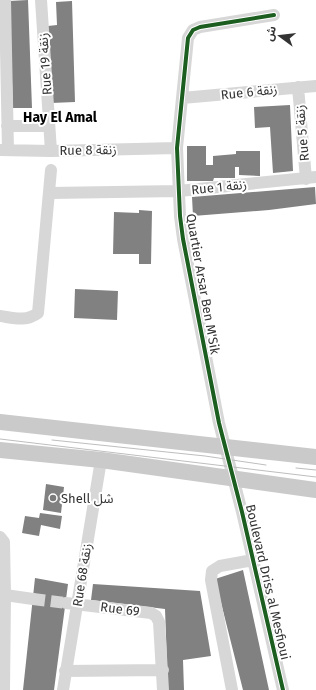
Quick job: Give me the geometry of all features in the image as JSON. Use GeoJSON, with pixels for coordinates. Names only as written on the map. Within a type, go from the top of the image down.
{"type":"FeatureCollection","features":[{"type":"Feature","properties":{"kind":"main road"},"geometry":{"type":"LineString","coordinates":[[0,422],[316,457]]}},
{"type":"Feature","properties":{"kind":"main road"},"geometry":{"type":"LineString","coordinates":[[0,450],[101,460],[316,490]]}},
{"type":"Feature","properties":{"kind":"street","name":"Rue 19 زنقة"},"geometry":{"type":"LineString","coordinates":[[41,0],[51,151]]}},
{"type":"Feature","properties":{"kind":"street"},"geometry":{"type":"LineString","coordinates":[[3,7],[3,97],[7,126],[4,150]]}},
{"type":"Feature","properties":{"kind":"street","name":"Quartier Arsar Ben M'Sik"},"geometry":{"type":"LineString","coordinates":[[234,479],[195,308],[181,224],[177,148],[188,38],[193,30],[200,27],[274,15]]}},
{"type":"Feature","properties":{"kind":"street","name":"Rue 6 زنقة"},"geometry":{"type":"LineString","coordinates":[[182,98],[316,86]]}},
{"type":"Feature","properties":{"kind":"street","name":"Rue 5 زنقة"},"geometry":{"type":"LineString","coordinates":[[298,87],[311,178]]}},
{"type":"Feature","properties":{"kind":"street"},"geometry":{"type":"LineString","coordinates":[[7,126],[49,126]]}},
{"type":"Feature","properties":{"kind":"street","name":"Rue 8 زنقة"},"geometry":{"type":"LineString","coordinates":[[4,150],[51,151],[177,148]]}},
{"type":"Feature","properties":{"kind":"street"},"geometry":{"type":"LineString","coordinates":[[0,316],[24,319],[32,318],[38,313],[51,170]]}},
{"type":"Feature","properties":{"kind":"street","name":"Rue 1 زنقة"},"geometry":{"type":"LineString","coordinates":[[50,193],[179,191],[311,178]]}},
{"type":"Feature","properties":{"kind":"street","name":"Rue 68 زنقة"},"geometry":{"type":"LineString","coordinates":[[63,690],[71,603],[101,460]]}},
{"type":"Feature","properties":{"kind":"street","name":"Boulevard Driss al Mesfioui"},"geometry":{"type":"LineString","coordinates":[[234,479],[283,690]]}},
{"type":"Feature","properties":{"kind":"street"},"geometry":{"type":"LineString","coordinates":[[0,537],[4,542],[4,690]]}},
{"type":"Feature","properties":{"kind":"street"},"geometry":{"type":"LineString","coordinates":[[232,690],[211,580],[212,571],[220,566],[253,560]]}},
{"type":"Feature","properties":{"kind":"street"},"geometry":{"type":"LineString","coordinates":[[5,595],[33,599]]}},
{"type":"Feature","properties":{"kind":"street","name":"Rue 69"},"geometry":{"type":"LineString","coordinates":[[71,603],[151,613],[156,616],[159,622],[163,670]]}},
{"type":"Feature","properties":{"kind":"street"},"geometry":{"type":"LineString","coordinates":[[65,672],[163,670],[163,690]]}},
{"type":"Feature","properties":{"kind":"building"},"geometry":{"type":"Polygon","coordinates":[[[28,0],[32,108],[13,108],[9,1],[28,0]]]}},
{"type":"Feature","properties":{"kind":"building"},"geometry":{"type":"Polygon","coordinates":[[[72,1],[75,102],[51,103],[48,26],[57,25],[56,2],[72,1]]]}},
{"type":"Feature","properties":{"kind":"building"},"geometry":{"type":"Polygon","coordinates":[[[290,105],[293,171],[273,173],[270,127],[255,128],[254,107],[290,105]]]}},
{"type":"Feature","properties":{"kind":"building"},"geometry":{"type":"Polygon","coordinates":[[[187,146],[206,146],[206,165],[213,165],[213,156],[236,154],[236,151],[260,151],[260,176],[239,175],[239,167],[235,167],[235,178],[214,178],[213,181],[187,181],[187,146]]]}},
{"type":"Feature","properties":{"kind":"building"},"geometry":{"type":"Polygon","coordinates":[[[315,187],[316,204],[269,210],[193,216],[192,197],[315,187]]]}},
{"type":"Feature","properties":{"kind":"building"},"geometry":{"type":"Polygon","coordinates":[[[139,210],[152,211],[151,264],[139,264],[139,254],[113,254],[114,212],[139,213],[139,210]]]}},
{"type":"Feature","properties":{"kind":"building"},"geometry":{"type":"Polygon","coordinates":[[[75,289],[118,291],[117,320],[74,318],[75,289]]]}},
{"type":"Feature","properties":{"kind":"building","name":"Shell شل"},"geometry":{"type":"Polygon","coordinates":[[[46,484],[64,487],[61,513],[43,510],[46,484]]]}},
{"type":"Feature","properties":{"kind":"building"},"geometry":{"type":"Polygon","coordinates":[[[40,513],[62,516],[60,529],[41,525],[39,536],[22,533],[25,516],[39,518],[40,513]]]}},
{"type":"Feature","properties":{"kind":"building"},"geometry":{"type":"Polygon","coordinates":[[[243,570],[269,690],[243,690],[215,579],[243,570]]]}},
{"type":"Feature","properties":{"kind":"building"},"geometry":{"type":"Polygon","coordinates":[[[35,578],[68,584],[54,690],[23,690],[35,578]]]}},
{"type":"Feature","properties":{"kind":"building"},"geometry":{"type":"Polygon","coordinates":[[[93,584],[200,591],[211,656],[183,660],[184,690],[168,690],[165,609],[91,600],[93,584]]]}},
{"type":"Feature","properties":{"kind":"tunnel"},"geometry":{"type":"LineString","coordinates":[[33,599],[66,603]]}},
{"type":"Feature","properties":{"kind":"tram line"},"geometry":{"type":"LineString","coordinates":[[0,439],[316,477]]}},
{"type":"Feature","properties":{"kind":"tram line"},"geometry":{"type":"LineString","coordinates":[[52,440],[205,456],[266,465]]}},
{"type":"Feature","properties":{"kind":"tram line"},"geometry":{"type":"LineString","coordinates":[[296,468],[316,470]]}},
{"type":"Feature","properties":{"kind":"cycle path"},"geometry":{"type":"LineString","coordinates":[[274,15],[200,27],[193,30],[188,38],[177,148],[180,216],[183,239],[219,423],[242,512],[283,690]]}},
{"type":"Feature","properties":{"kind":"place","name":"Shell شل"},"geometry":{"type":"Point","coordinates":[53,498]}},
{"type":"Feature","properties":{"kind":"district","name":"Hay El Amal"},"geometry":{"type":"Point","coordinates":[60,117]}}]}
